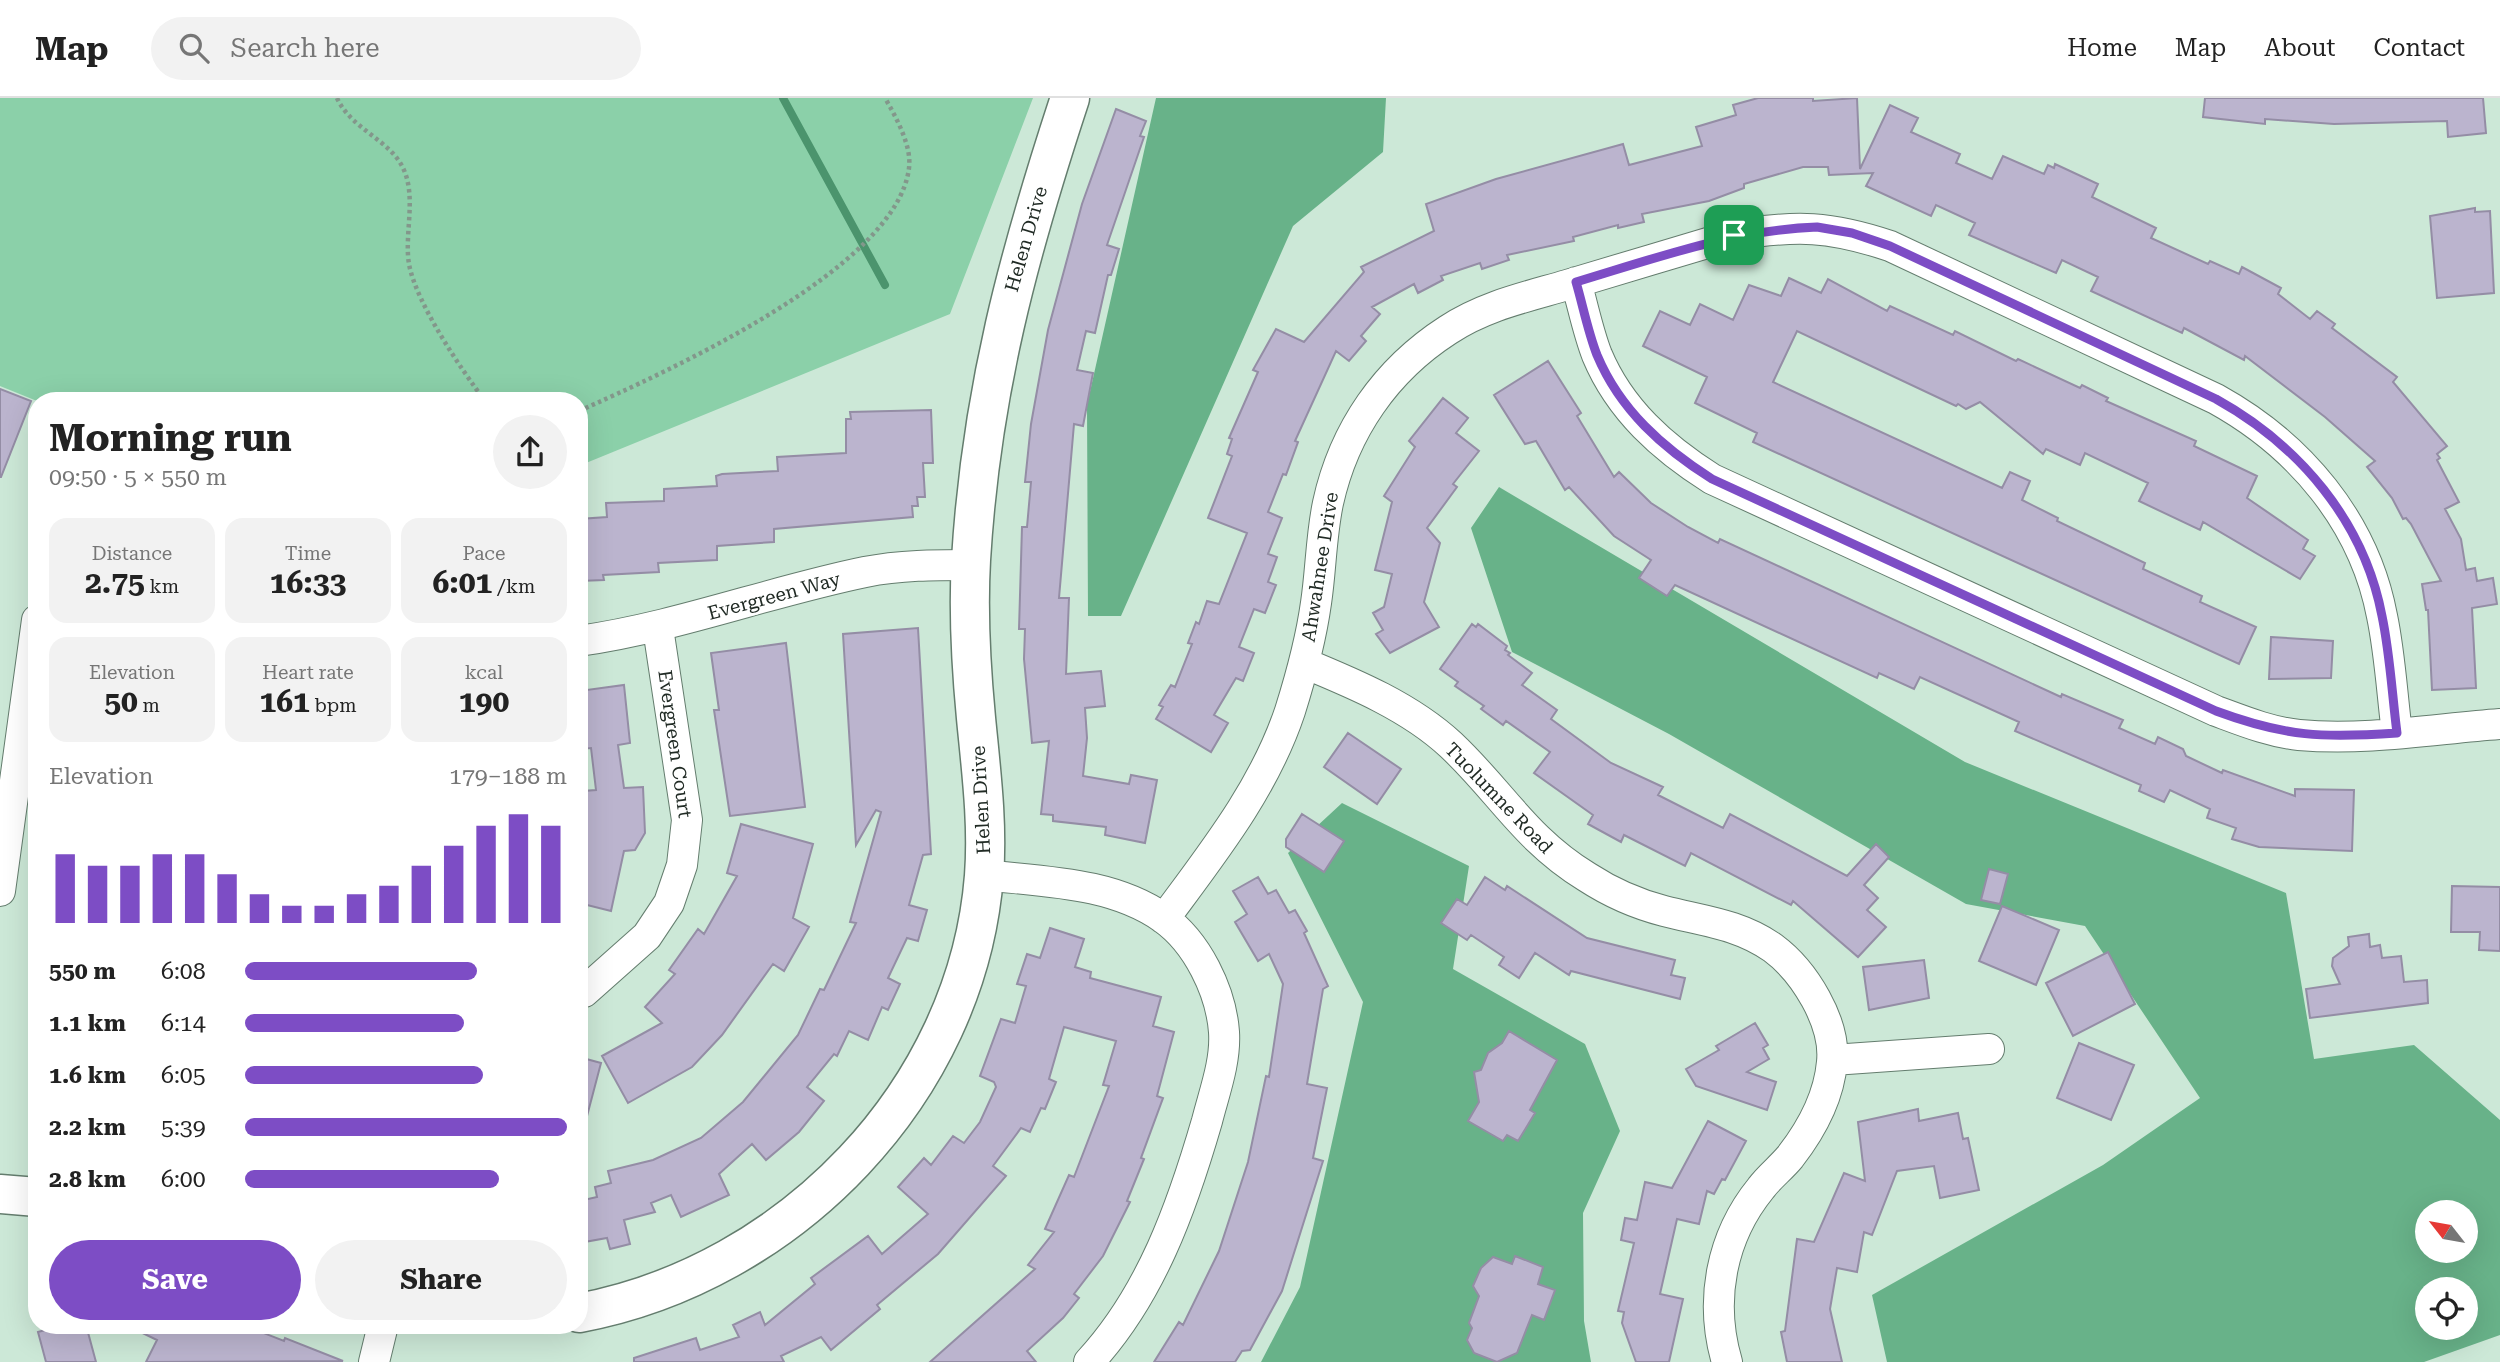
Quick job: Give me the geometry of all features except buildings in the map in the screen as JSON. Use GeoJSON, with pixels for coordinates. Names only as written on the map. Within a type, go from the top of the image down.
{"type":"FeatureCollection","features":[{"type":"Feature","properties":{"kind":"street","name":"Helen Drive"},"geometry":{"type":"LineString","coordinates":[[588,1311],[656,1294],[706,1273],[758,1242],[808,1206],[854,1163],[891,1118],[928,1061],[954,1002],[974,938],[984,875],[984,800],[972,663],[971,565],[984,430],[994,364],[1028,227],[1070,98]]}},
{"type":"Feature","properties":{"kind":"street","name":"Ahwahnee Drive"},"geometry":{"type":"LineString","coordinates":[[1164,919],[1243,808],[1262,774],[1289,713],[1304,663],[1316,605],[1328,505],[1338,465],[1356,425],[1380,389],[1415,353],[1451,328],[1489,309],[1734,235],[1775,228],[1817,227],[1852,233],[1890,246],[2216,399],[2252,419],[2308,468],[2356,539],[2372,578],[2382,616],[2397,733]]}},
{"type":"Feature","properties":{"kind":"street"},"geometry":{"type":"LineString","coordinates":[[1576,282],[1597,354],[1618,394],[1648,431],[1678,458],[1712,479],[2216,711],[2257,726],[2298,735],[2397,733],[2500,724]]}},
{"type":"Feature","properties":{"kind":"street","name":"Evergreen Way"},"geometry":{"type":"LineString","coordinates":[[588,640],[658,628],[866,572],[908,566],[971,565]]}},
{"type":"Feature","properties":{"kind":"street","name":"Evergreen Court"},"geometry":{"type":"LineString","coordinates":[[588,988],[647,936],[669,903],[682,865],[687,820],[658,628]]}},
{"type":"Feature","properties":{"kind":"street","name":"Tuolumne Road"},"geometry":{"type":"LineString","coordinates":[[1304,663],[1377,695],[1449,743],[1551,854],[1589,879],[1628,898],[1664,911],[1742,929],[1775,949],[1802,979],[1825,1019],[1833,1060],[1826,1094],[1810,1128],[1789,1158],[1761,1187],[1737,1223],[1722,1262],[1719,1307],[1727,1362]]}},
{"type":"Feature","properties":{"kind":"street"},"geometry":{"type":"LineString","coordinates":[[0,891],[6,793],[28,670]]}},
{"type":"Feature","properties":{"kind":"street"},"geometry":{"type":"LineString","coordinates":[[984,875],[1098,890],[1132,901],[1164,919],[1194,951],[1215,990],[1224,1033],[1219,1075],[1191,1174],[1159,1255],[1133,1304],[1089,1362]]}},
{"type":"Feature","properties":{"kind":"street"},"geometry":{"type":"LineString","coordinates":[[1833,1060],[1989,1049]]}},
{"type":"Feature","properties":{"kind":"street"},"geometry":{"type":"LineString","coordinates":[[0,1194],[28,1196]]}},
{"type":"Feature","properties":{"kind":"street"},"geometry":{"type":"LineString","coordinates":[[374,1362],[381,1334]]}},
{"type":"Feature","properties":{"kind":"path"},"geometry":{"type":"LineString","coordinates":[[337,98],[357,127],[383,145],[403,168],[408,200],[409,264],[442,333],[479,392]]}},
{"type":"Feature","properties":{"kind":"path"},"geometry":{"type":"LineString","coordinates":[[588,406],[787,304],[845,263],[874,234],[896,205],[909,167],[904,137],[886,98]]}},
{"type":"Feature","properties":{"kind":"green space"},"geometry":{"type":"Polygon","coordinates":[[[0,98],[1033,98],[950,314],[588,462],[588,392],[28,392],[28,397],[0,386],[0,98]]]}},
{"type":"Feature","properties":{"kind":"green space"},"geometry":{"type":"Polygon","coordinates":[[[1156,98],[1386,98],[1383,152],[1293,226],[1121,616],[1088,616],[1087,405],[1156,98]]]}},
{"type":"Feature","properties":{"kind":"green space"},"geometry":{"type":"Polygon","coordinates":[[[1499,487],[1965,762],[2286,893],[2314,1059],[2414,1045],[2500,1120],[2500,1335],[2424,1362],[1887,1362],[1872,1295],[2103,1165],[2200,1098],[2085,926],[1966,904],[1669,734],[1512,652],[1471,528],[1499,487]]]}},
{"type":"Feature","properties":{"kind":"green space"},"geometry":{"type":"Polygon","coordinates":[[[1342,803],[1469,866],[1453,969],[1585,1044],[1620,1131],[1583,1213],[1584,1321],[1591,1362],[1261,1362],[1300,1287],[1363,1002],[1288,853],[1342,803]]]}},
{"type":"Feature","properties":{"kind":"waterway"},"geometry":{"type":"LineString","coordinates":[[783,98],[885,285]]}},
{"type":"Feature","properties":{"kind":"route"},"geometry":{"type":"LineString","coordinates":[[1817,227],[1852,233],[1890,246],[2216,399],[2252,419],[2279,439],[2308,468],[2334,504],[2356,539],[2372,578],[2382,616],[2397,733],[2298,735],[2257,726],[2216,711],[1712,479],[1678,458],[1648,431],[1618,394],[1597,354],[1576,282],[1734,235],[1775,228],[1817,227]]}}]}
